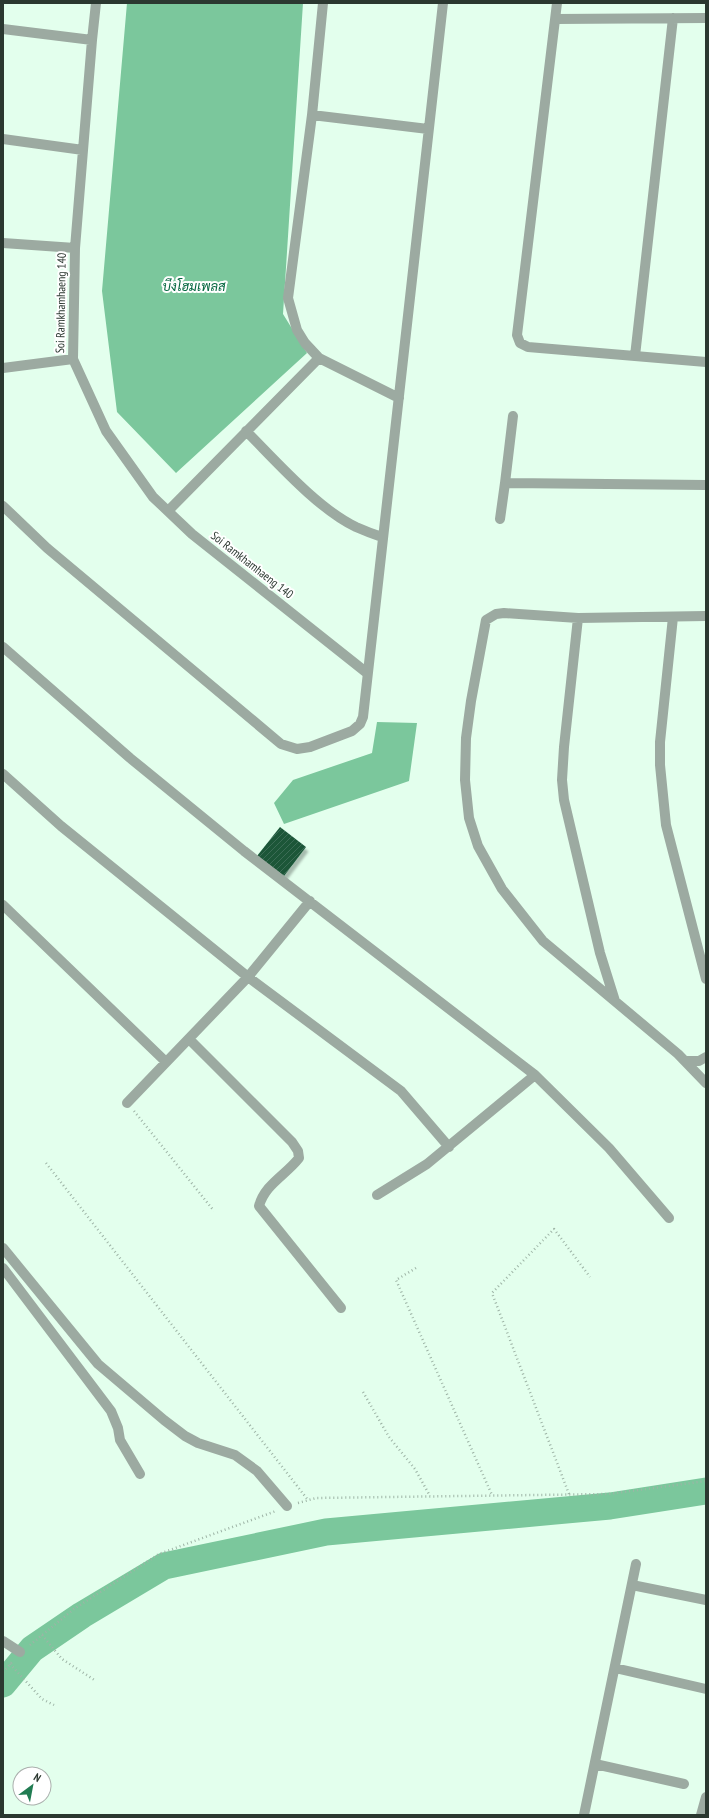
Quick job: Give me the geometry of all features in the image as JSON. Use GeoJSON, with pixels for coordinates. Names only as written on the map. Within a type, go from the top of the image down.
{"type":"FeatureCollection","features":[{"type":"Feature","properties":{"kind":"street","name":"Soi Ramkhamhaeng 140"},"geometry":{"type":"LineString","coordinates":[[96,3],[75,248],[73,359],[106,431],[153,497],[192,534],[367,673]]}},
{"type":"Feature","properties":{"kind":"street"},"geometry":{"type":"LineString","coordinates":[[323,3],[312,115],[288,298],[298,330],[305,343],[319,358],[399,398]]}},
{"type":"Feature","properties":{"kind":"street"},"geometry":{"type":"LineString","coordinates":[[3,506],[47,548],[281,744],[297,749],[310,747],[357,728],[363,717],[443,3]]}},
{"type":"Feature","properties":{"kind":"street"},"geometry":{"type":"LineString","coordinates":[[557,3],[516,335],[520,343],[528,347],[706,362]]}},
{"type":"Feature","properties":{"kind":"street"},"geometry":{"type":"LineString","coordinates":[[635,356],[673,18]]}},
{"type":"Feature","properties":{"kind":"street"},"geometry":{"type":"LineString","coordinates":[[556,19],[706,18]]}},
{"type":"Feature","properties":{"kind":"street"},"geometry":{"type":"LineString","coordinates":[[3,29],[92,40]]}},
{"type":"Feature","properties":{"kind":"street"},"geometry":{"type":"LineString","coordinates":[[312,115],[428,129]]}},
{"type":"Feature","properties":{"kind":"street"},"geometry":{"type":"LineString","coordinates":[[3,139],[83,150]]}},
{"type":"Feature","properties":{"kind":"street"},"geometry":{"type":"LineString","coordinates":[[3,243],[75,248]]}},
{"type":"Feature","properties":{"kind":"street"},"geometry":{"type":"LineString","coordinates":[[168,511],[319,358]]}},
{"type":"Feature","properties":{"kind":"street"},"geometry":{"type":"LineString","coordinates":[[3,368],[73,359]]}},
{"type":"Feature","properties":{"kind":"street"},"geometry":{"type":"LineString","coordinates":[[500,519],[513,416]]}},
{"type":"Feature","properties":{"kind":"street"},"geometry":{"type":"LineString","coordinates":[[246,431],[297,482],[326,507],[355,526],[382,537]]}},
{"type":"Feature","properties":{"kind":"street"},"geometry":{"type":"LineString","coordinates":[[505,483],[706,485]]}},
{"type":"Feature","properties":{"kind":"street"},"geometry":{"type":"LineString","coordinates":[[706,616],[578,618],[504,612],[496,614],[486,620],[471,701],[466,738],[465,780],[470,818],[478,846],[502,890],[543,941],[686,1061],[706,1083]]}},
{"type":"Feature","properties":{"kind":"street"},"geometry":{"type":"LineString","coordinates":[[673,617],[660,742],[660,765],[666,825],[706,979]]}},
{"type":"Feature","properties":{"kind":"street"},"geometry":{"type":"LineString","coordinates":[[578,618],[564,747],[562,780],[564,800],[600,953],[615,1001]]}},
{"type":"Feature","properties":{"kind":"street"},"geometry":{"type":"LineString","coordinates":[[3,646],[130,758],[244,851],[535,1075],[609,1148],[668,1218]]}},
{"type":"Feature","properties":{"kind":"street"},"geometry":{"type":"LineString","coordinates":[[3,774],[61,826],[248,977],[401,1091],[449,1147]]}},
{"type":"Feature","properties":{"kind":"street"},"geometry":{"type":"LineString","coordinates":[[127,1103],[248,977],[310,901]]}},
{"type":"Feature","properties":{"kind":"street"},"geometry":{"type":"LineString","coordinates":[[3,905],[166,1062]]}},
{"type":"Feature","properties":{"kind":"street"},"geometry":{"type":"LineString","coordinates":[[188,1039],[292,1142],[298,1150],[299,1158],[267,1189],[261,1197],[259,1206],[341,1308]]}},
{"type":"Feature","properties":{"kind":"street"},"geometry":{"type":"LineString","coordinates":[[686,1061],[699,1061],[706,1057]]}},
{"type":"Feature","properties":{"kind":"street"},"geometry":{"type":"LineString","coordinates":[[377,1195],[427,1164],[535,1075]]}},
{"type":"Feature","properties":{"kind":"street"},"geometry":{"type":"LineString","coordinates":[[3,1248],[98,1364],[185,1436],[198,1443],[235,1455],[257,1471],[287,1506]]}},
{"type":"Feature","properties":{"kind":"street"},"geometry":{"type":"LineString","coordinates":[[3,1268],[111,1411],[118,1428],[120,1440],[140,1474]]}},
{"type":"Feature","properties":{"kind":"street"},"geometry":{"type":"LineString","coordinates":[[25,1297],[35,1288]]}},
{"type":"Feature","properties":{"kind":"street"},"geometry":{"type":"LineString","coordinates":[[584,1815],[636,1564]]}},
{"type":"Feature","properties":{"kind":"street"},"geometry":{"type":"LineString","coordinates":[[632,1585],[706,1600]]}},
{"type":"Feature","properties":{"kind":"street"},"geometry":{"type":"LineString","coordinates":[[3,1640],[20,1652]]}},
{"type":"Feature","properties":{"kind":"street"},"geometry":{"type":"LineString","coordinates":[[615,1668],[706,1689]]}},
{"type":"Feature","properties":{"kind":"street"},"geometry":{"type":"LineString","coordinates":[[595,1764],[684,1784]]}},
{"type":"Feature","properties":{"kind":"street"},"geometry":{"type":"LineString","coordinates":[[701,1815],[706,1797]]}},
{"type":"Feature","properties":{"kind":"path"},"geometry":{"type":"LineString","coordinates":[[127,1103],[214,1211]]}},
{"type":"Feature","properties":{"kind":"path"},"geometry":{"type":"LineString","coordinates":[[46,1163],[308,1500]]}},
{"type":"Feature","properties":{"kind":"path"},"geometry":{"type":"LineString","coordinates":[[569,1494],[492,1293],[554,1229],[590,1277]]}},
{"type":"Feature","properties":{"kind":"path"},"geometry":{"type":"LineString","coordinates":[[416,1268],[396,1280],[492,1495]]}},
{"type":"Feature","properties":{"kind":"path"},"geometry":{"type":"LineString","coordinates":[[363,1392],[389,1437],[415,1469],[431,1496]]}},
{"type":"Feature","properties":{"kind":"path"},"geometry":{"type":"LineString","coordinates":[[3,1672],[20,1652],[74,1609],[159,1554],[287,1506],[308,1500],[316,1498],[608,1494],[706,1481]]}},
{"type":"Feature","properties":{"kind":"path"},"geometry":{"type":"LineString","coordinates":[[42,1635],[62,1659],[96,1681]]}},
{"type":"Feature","properties":{"kind":"path"},"geometry":{"type":"LineString","coordinates":[[10,1664],[42,1699],[54,1705]]}},
{"type":"Feature","properties":{"kind":"water","name":"บึงโฮมเพลส"},"geometry":{"type":"Polygon","coordinates":[[[127,3],[303,3],[283,314],[307,353],[176,473],[117,412],[102,291],[127,3]]]}},
{"type":"Feature","properties":{"kind":"water"},"geometry":{"type":"Polygon","coordinates":[[[377,722],[417,723],[409,781],[284,824],[274,803],[293,780],[372,753],[377,722]]]}},
{"type":"Feature","properties":{"kind":"building"},"geometry":{"type":"Polygon","coordinates":[[[280,827],[306,847],[284,876],[257,856],[280,827]]]}},
{"type":"Feature","properties":{"kind":"waterway"},"geometry":{"type":"LineString","coordinates":[[3,1684],[32,1649],[82,1615],[164,1566],[326,1532],[610,1506],[706,1491]]}}]}
